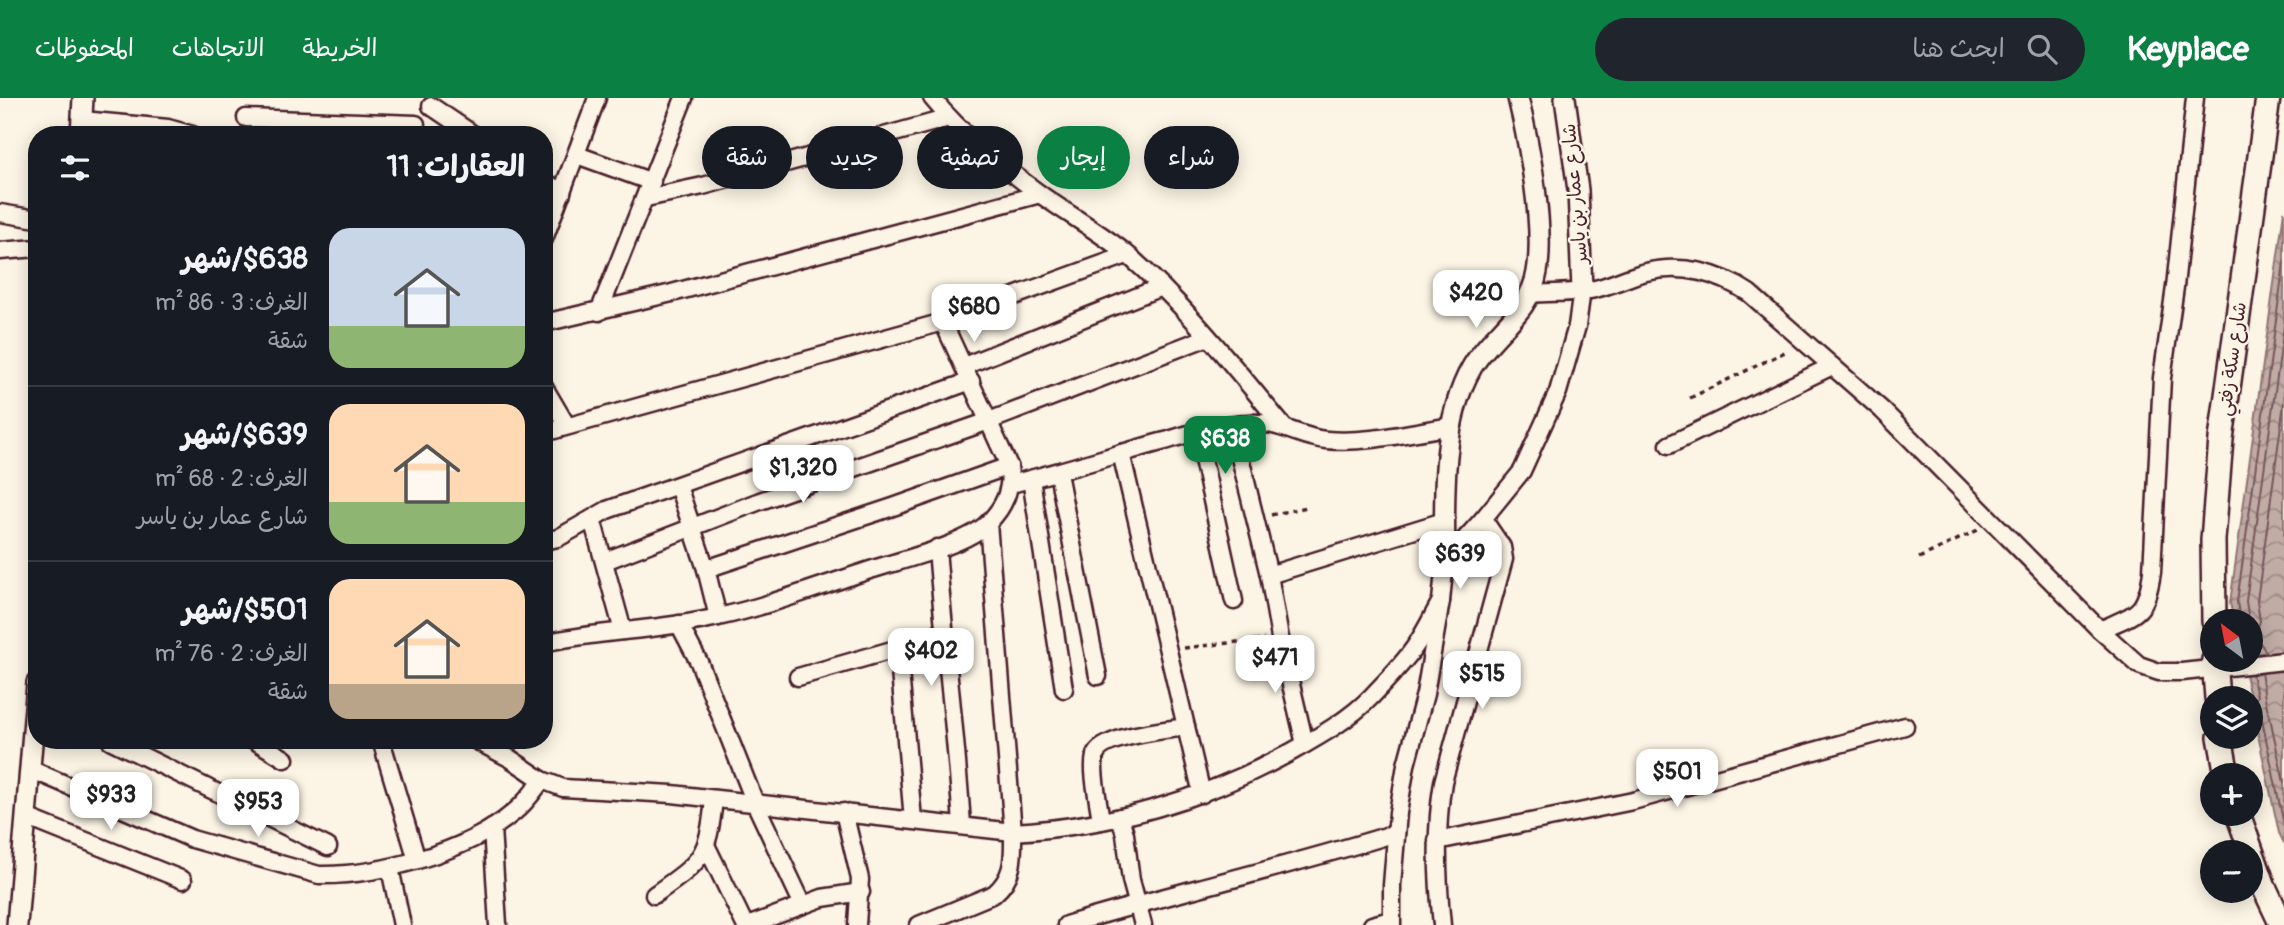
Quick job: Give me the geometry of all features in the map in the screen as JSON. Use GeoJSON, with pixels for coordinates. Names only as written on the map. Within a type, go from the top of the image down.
{"type":"FeatureCollection","features":[{"type":"Feature","properties":{"kind":"main road","name":"شارع سكة زفتي"},"geometry":{"type":"LineString","coordinates":[[2214,609],[2213,540],[2221,439],[2268,98]]}},
{"type":"Feature","properties":{"kind":"main road"},"geometry":{"type":"LineString","coordinates":[[2242,826],[2264,887],[2282,925]]}},
{"type":"Feature","properties":{"kind":"street"},"geometry":{"type":"LineString","coordinates":[[81,126],[83,98]]}},
{"type":"Feature","properties":{"kind":"street"},"geometry":{"type":"LineString","coordinates":[[553,216],[597,98]]}},
{"type":"Feature","properties":{"kind":"street"},"geometry":{"type":"LineString","coordinates":[[599,312],[684,98]]}},
{"type":"Feature","properties":{"kind":"street"},"geometry":{"type":"LineString","coordinates":[[932,98],[948,118],[1040,194],[1096,230],[1127,255],[1208,337],[1283,426]]}},
{"type":"Feature","properties":{"kind":"street","name":"شارع عمار بن ياسر"},"geometry":{"type":"LineString","coordinates":[[1444,561],[1446,481],[1458,399],[1472,367],[1540,293],[1537,273],[1539,248],[1536,199],[1518,98]]}},
{"type":"Feature","properties":{"kind":"street","name":"شارع عمار بن ياسر"},"geometry":{"type":"LineString","coordinates":[[1565,98],[1578,190],[1578,291]]}},
{"type":"Feature","properties":{"kind":"street"},"geometry":{"type":"LineString","coordinates":[[2100,630],[2133,615],[2148,595],[2152,572],[2162,378],[2175,287],[2195,98]]}},
{"type":"Feature","properties":{"kind":"street"},"geometry":{"type":"LineString","coordinates":[[414,126],[433,102],[463,126]]}},
{"type":"Feature","properties":{"kind":"street"},"geometry":{"type":"LineString","coordinates":[[246,118],[356,126]]}},
{"type":"Feature","properties":{"kind":"street"},"geometry":{"type":"LineString","coordinates":[[646,198],[703,186],[948,118]]}},
{"type":"Feature","properties":{"kind":"street"},"geometry":{"type":"LineString","coordinates":[[577,155],[652,182]]}},
{"type":"Feature","properties":{"kind":"street"},"geometry":{"type":"LineString","coordinates":[[553,187],[562,193]]}},
{"type":"Feature","properties":{"kind":"street"},"geometry":{"type":"LineString","coordinates":[[553,321],[599,312],[1040,194]]}},
{"type":"Feature","properties":{"kind":"street"},"geometry":{"type":"LineString","coordinates":[[0,213],[28,218]]}},
{"type":"Feature","properties":{"kind":"street"},"geometry":{"type":"LineString","coordinates":[[0,251],[28,248]]}},
{"type":"Feature","properties":{"kind":"street"},"geometry":{"type":"LineString","coordinates":[[553,430],[943,322],[1127,255]]}},
{"type":"Feature","properties":{"kind":"street"},"geometry":{"type":"LineString","coordinates":[[1540,293],[1602,287],[1646,272],[1672,270],[1698,271],[1727,279],[1749,292],[1882,410],[2138,665],[2169,673],[2200,669]]}},
{"type":"Feature","properties":{"kind":"street"},"geometry":{"type":"LineString","coordinates":[[553,539],[607,510],[678,486],[967,374],[1161,287]]}},
{"type":"Feature","properties":{"kind":"street"},"geometry":{"type":"LineString","coordinates":[[1372,925],[1392,923],[1396,833],[1406,765],[1425,694],[1441,601],[1444,561],[1522,471],[1558,392],[1577,326],[1578,291]]}},
{"type":"Feature","properties":{"kind":"street"},"geometry":{"type":"LineString","coordinates":[[553,641],[718,617],[937,548],[978,531],[988,523],[1005,501],[1011,484],[1009,466],[943,322]]}},
{"type":"Feature","properties":{"kind":"street"},"geometry":{"type":"LineString","coordinates":[[605,561],[693,526],[989,421],[1208,337]]}},
{"type":"Feature","properties":{"kind":"street"},"geometry":{"type":"LineString","coordinates":[[1670,445],[1832,366]]}},
{"type":"Feature","properties":{"kind":"street"},"geometry":{"type":"LineString","coordinates":[[553,403],[566,426]]}},
{"type":"Feature","properties":{"kind":"street"},"geometry":{"type":"LineString","coordinates":[[1011,484],[1231,425],[1262,422],[1283,426],[1322,440],[1339,441],[1453,426]]}},
{"type":"Feature","properties":{"kind":"street"},"geometry":{"type":"LineString","coordinates":[[1231,425],[1269,575],[1280,638],[1305,744]]}},
{"type":"Feature","properties":{"kind":"street"},"geometry":{"type":"LineString","coordinates":[[1197,432],[1234,601]]}},
{"type":"Feature","properties":{"kind":"street"},"geometry":{"type":"LineString","coordinates":[[1121,453],[1202,794]]}},
{"type":"Feature","properties":{"kind":"street"},"geometry":{"type":"LineString","coordinates":[[706,569],[1009,466]]}},
{"type":"Feature","properties":{"kind":"street"},"geometry":{"type":"LineString","coordinates":[[1058,472],[1098,676]]}},
{"type":"Feature","properties":{"kind":"street"},"geometry":{"type":"LineString","coordinates":[[1031,479],[1065,689]]}},
{"type":"Feature","properties":{"kind":"street"},"geometry":{"type":"LineString","coordinates":[[678,486],[693,526],[718,617]]}},
{"type":"Feature","properties":{"kind":"street"},"geometry":{"type":"LineString","coordinates":[[592,519],[624,631]]}},
{"type":"Feature","properties":{"kind":"street"},"geometry":{"type":"LineString","coordinates":[[1442,925],[1437,841],[1443,782],[1504,559],[1502,547],[1483,519]]}},
{"type":"Feature","properties":{"kind":"street"},"geometry":{"type":"LineString","coordinates":[[1269,575],[1444,521]]}},
{"type":"Feature","properties":{"kind":"street"},"geometry":{"type":"LineString","coordinates":[[919,925],[994,894],[1004,886],[1013,866],[1013,831],[988,523]]}},
{"type":"Feature","properties":{"kind":"street"},"geometry":{"type":"LineString","coordinates":[[937,548],[962,825]]}},
{"type":"Feature","properties":{"kind":"street"},"geometry":{"type":"LineString","coordinates":[[492,749],[542,780],[563,788],[714,799],[1013,831],[1057,829],[1120,817],[1202,794],[1254,772],[1305,744],[1370,698],[1414,648],[1441,601]]}},
{"type":"Feature","properties":{"kind":"street"},"geometry":{"type":"LineString","coordinates":[[679,624],[699,662],[756,805],[803,905]]}},
{"type":"Feature","properties":{"kind":"street"},"geometry":{"type":"LineString","coordinates":[[798,677],[944,635]]}},
{"type":"Feature","properties":{"kind":"street"},"geometry":{"type":"LineString","coordinates":[[898,648],[913,820]]}},
{"type":"Feature","properties":{"kind":"street"},"geometry":{"type":"LineString","coordinates":[[2263,663],[2284,662]]}},
{"type":"Feature","properties":{"kind":"street"},"geometry":{"type":"LineString","coordinates":[[1437,841],[1633,801],[1905,726]]}},
{"type":"Feature","properties":{"kind":"street"},"geometry":{"type":"LineString","coordinates":[[1101,821],[1094,767],[1094,757],[1098,750],[1117,740],[1186,727]]}},
{"type":"Feature","properties":{"kind":"street"},"geometry":{"type":"LineString","coordinates":[[17,925],[32,749]]}},
{"type":"Feature","properties":{"kind":"street"},"geometry":{"type":"LineString","coordinates":[[128,749],[328,847]]}},
{"type":"Feature","properties":{"kind":"street"},"geometry":{"type":"LineString","coordinates":[[269,749],[285,759]]}},
{"type":"Feature","properties":{"kind":"street"},"geometry":{"type":"LineString","coordinates":[[384,749],[416,860]]}},
{"type":"Feature","properties":{"kind":"street"},"geometry":{"type":"LineString","coordinates":[[30,769],[192,839],[319,875],[338,876],[390,868],[416,860],[492,828],[529,798],[542,780]]}},
{"type":"Feature","properties":{"kind":"street"},"geometry":{"type":"LineString","coordinates":[[654,895],[690,869],[700,858],[706,847],[714,799]]}},
{"type":"Feature","properties":{"kind":"street"},"geometry":{"type":"LineString","coordinates":[[844,812],[860,879],[861,892],[856,925]]}},
{"type":"Feature","properties":{"kind":"street"},"geometry":{"type":"LineString","coordinates":[[26,817],[183,880]]}},
{"type":"Feature","properties":{"kind":"street"},"geometry":{"type":"LineString","coordinates":[[1120,817],[1143,925]]}},
{"type":"Feature","properties":{"kind":"street"},"geometry":{"type":"LineString","coordinates":[[492,828],[496,925]]}},
{"type":"Feature","properties":{"kind":"street"},"geometry":{"type":"LineString","coordinates":[[1066,925],[1307,860],[1396,833]]}},
{"type":"Feature","properties":{"kind":"street"},"geometry":{"type":"LineString","coordinates":[[706,847],[748,925],[822,898],[861,892]]}},
{"type":"Feature","properties":{"kind":"street"},"geometry":{"type":"LineString","coordinates":[[390,868],[402,925]]}},
{"type":"Feature","properties":{"kind":"path"},"geometry":{"type":"LineString","coordinates":[[1690,398],[1805,342]]}},
{"type":"Feature","properties":{"kind":"path"},"geometry":{"type":"LineString","coordinates":[[1254,519],[1307,507]]}},
{"type":"Feature","properties":{"kind":"path"},"geometry":{"type":"LineString","coordinates":[[1919,558],[1995,522]]}},
{"type":"Feature","properties":{"kind":"path"},"geometry":{"type":"LineString","coordinates":[[1167,650],[1280,638]]}},
{"type":"Feature","properties":{"kind":"water"},"geometry":{"type":"Polygon","coordinates":[[[2284,211],[2284,843],[2279,833],[2261,749],[2263,686],[2248,686],[2245,672],[2263,672],[2263,609],[2231,609],[2230,603],[2284,211]]]}}]}
